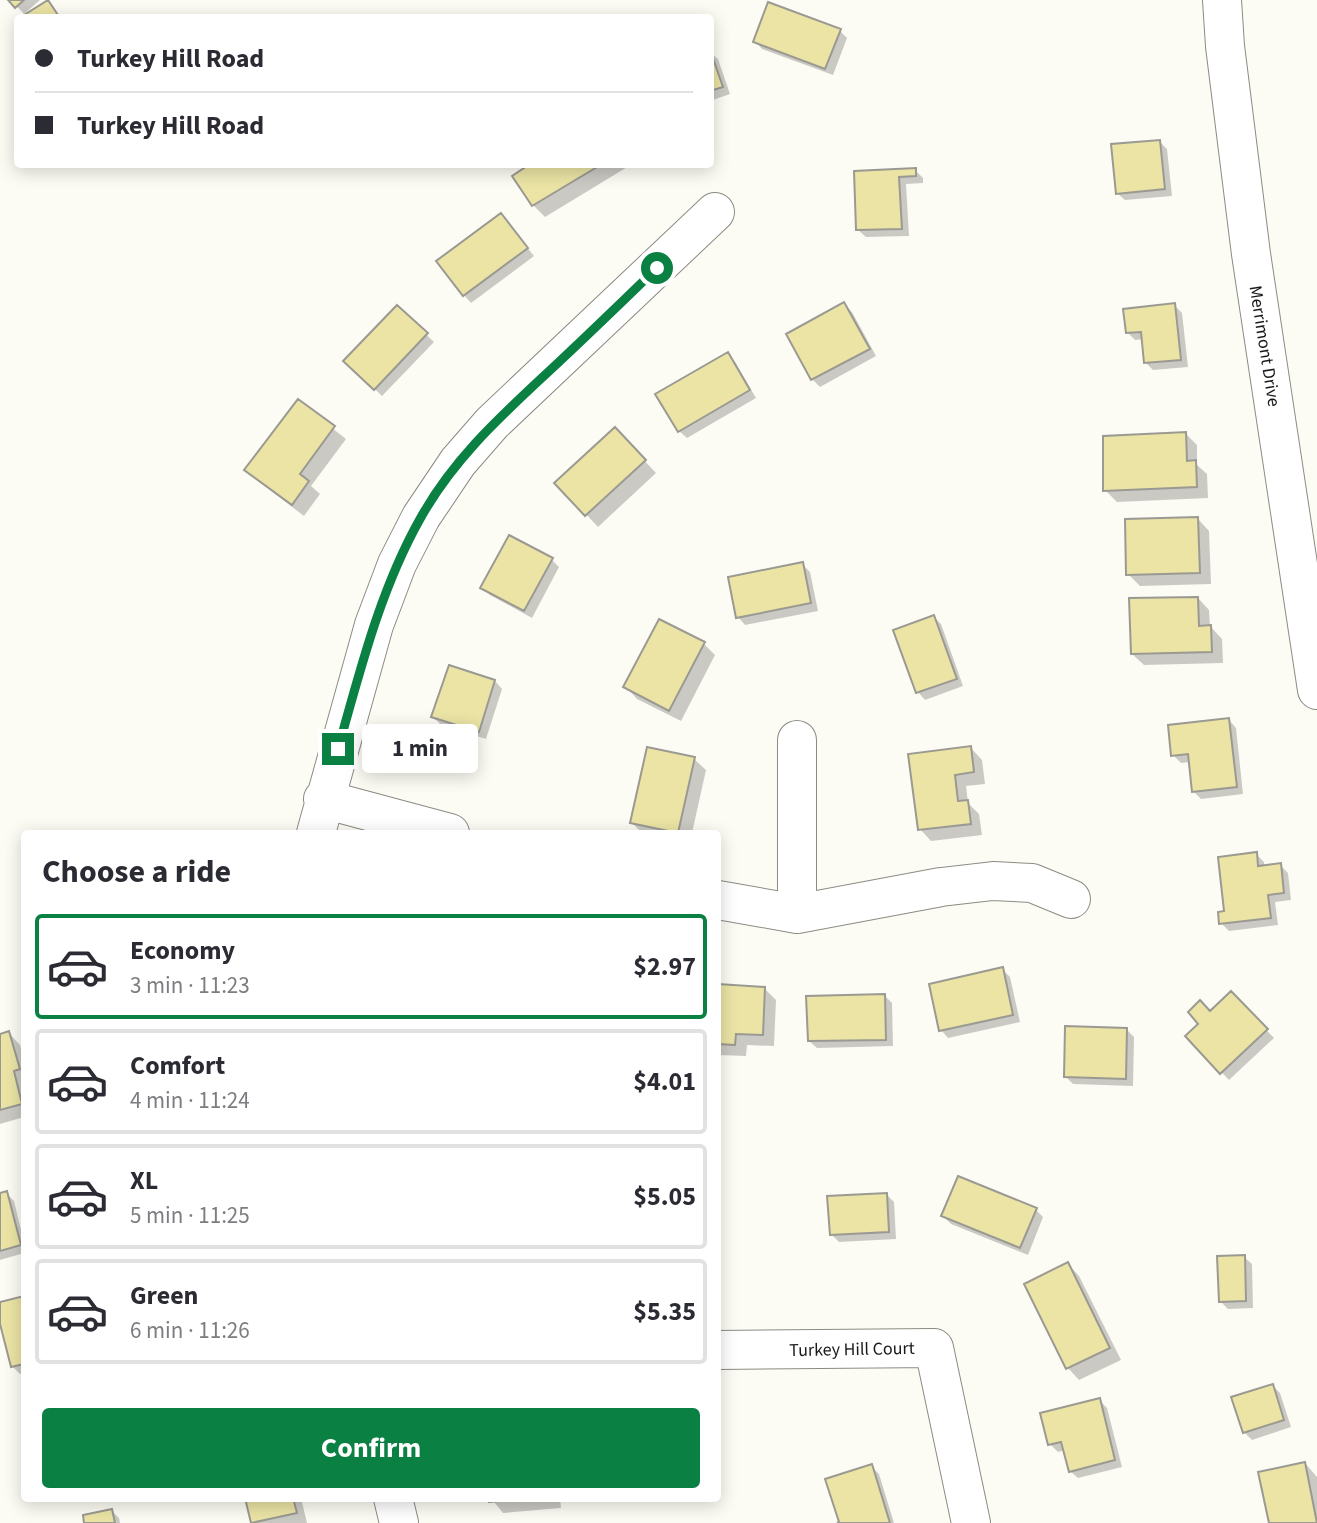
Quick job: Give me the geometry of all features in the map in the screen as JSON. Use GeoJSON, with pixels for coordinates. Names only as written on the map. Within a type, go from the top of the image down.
{"type":"FeatureCollection","features":[{"type":"Feature","properties":{"kind":"street","name":"Merrimont Drive"},"geometry":{"type":"LineString","coordinates":[[1222,0],[1225,46],[1251,254],[1317,690]]}},
{"type":"Feature","properties":{"kind":"street"},"geometry":{"type":"LineString","coordinates":[[427,830],[319,816],[374,625],[397,564],[421,517],[458,462],[492,423],[715,212]]}},
{"type":"Feature","properties":{"kind":"street"},"geometry":{"type":"LineString","coordinates":[[797,740],[797,914]]}},
{"type":"Feature","properties":{"kind":"street"},"geometry":{"type":"LineString","coordinates":[[721,901],[797,914],[941,887],[993,881],[1032,883],[1071,899]]}},
{"type":"Feature","properties":{"kind":"street","name":"Turkey Hill Court"},"geometry":{"type":"LineString","coordinates":[[721,1350],[934,1348],[971,1523]]}},
{"type":"Feature","properties":{"kind":"street"},"geometry":{"type":"LineString","coordinates":[[394,1502],[399,1523]]}},
{"type":"Feature","properties":{"kind":"building"},"geometry":{"type":"Polygon","coordinates":[[[8,0],[24,0],[15,8],[8,0]]]}},
{"type":"Feature","properties":{"kind":"building"},"geometry":{"type":"Polygon","coordinates":[[[48,0],[57,14],[26,14],[48,0]]]}},
{"type":"Feature","properties":{"kind":"building"},"geometry":{"type":"Polygon","coordinates":[[[768,2],[841,29],[825,69],[753,42],[768,2]]]}},
{"type":"Feature","properties":{"kind":"building"},"geometry":{"type":"Polygon","coordinates":[[[714,61],[723,87],[714,90],[714,61]]]}},
{"type":"Feature","properties":{"kind":"building"},"geometry":{"type":"Polygon","coordinates":[[[1160,140],[1165,189],[1116,194],[1111,144],[1160,140]]]}},
{"type":"Feature","properties":{"kind":"building"},"geometry":{"type":"Polygon","coordinates":[[[524,168],[595,168],[532,206],[512,176],[524,168]]]}},
{"type":"Feature","properties":{"kind":"building"},"geometry":{"type":"Polygon","coordinates":[[[916,168],[916,176],[899,177],[902,229],[856,230],[854,171],[916,168]]]}},
{"type":"Feature","properties":{"kind":"building"},"geometry":{"type":"Polygon","coordinates":[[[501,213],[528,248],[463,296],[436,261],[501,213]]]}},
{"type":"Feature","properties":{"kind":"building"},"geometry":{"type":"Polygon","coordinates":[[[844,302],[870,349],[811,380],[786,334],[844,302]]]}},
{"type":"Feature","properties":{"kind":"building"},"geometry":{"type":"Polygon","coordinates":[[[1175,303],[1181,360],[1144,363],[1141,332],[1126,333],[1123,309],[1175,303]]]}},
{"type":"Feature","properties":{"kind":"building"},"geometry":{"type":"Polygon","coordinates":[[[397,305],[428,333],[374,390],[343,361],[397,305]]]}},
{"type":"Feature","properties":{"kind":"building"},"geometry":{"type":"Polygon","coordinates":[[[728,352],[750,390],[678,432],[655,394],[728,352]]]}},
{"type":"Feature","properties":{"kind":"building"},"geometry":{"type":"Polygon","coordinates":[[[298,399],[335,426],[300,474],[309,481],[292,505],[244,470],[298,399]]]}},
{"type":"Feature","properties":{"kind":"building"},"geometry":{"type":"Polygon","coordinates":[[[615,427],[646,460],[585,516],[554,483],[615,427]]]}},
{"type":"Feature","properties":{"kind":"building"},"geometry":{"type":"Polygon","coordinates":[[[1186,432],[1187,461],[1196,460],[1197,487],[1103,491],[1103,436],[1186,432]]]}},
{"type":"Feature","properties":{"kind":"building"},"geometry":{"type":"Polygon","coordinates":[[[1198,517],[1200,573],[1126,575],[1125,519],[1198,517]]]}},
{"type":"Feature","properties":{"kind":"building"},"geometry":{"type":"Polygon","coordinates":[[[509,535],[553,558],[524,611],[480,588],[509,535]]]}},
{"type":"Feature","properties":{"kind":"building"},"geometry":{"type":"Polygon","coordinates":[[[803,562],[811,603],[736,618],[728,577],[803,562]]]}},
{"type":"Feature","properties":{"kind":"building"},"geometry":{"type":"Polygon","coordinates":[[[1198,597],[1199,626],[1211,625],[1212,652],[1131,654],[1129,598],[1198,597]]]}},
{"type":"Feature","properties":{"kind":"building"},"geometry":{"type":"Polygon","coordinates":[[[934,615],[957,679],[916,693],[893,630],[934,615]]]}},
{"type":"Feature","properties":{"kind":"building"},"geometry":{"type":"Polygon","coordinates":[[[659,619],[705,642],[669,711],[623,687],[659,619]]]}},
{"type":"Feature","properties":{"kind":"building"},"geometry":{"type":"Polygon","coordinates":[[[449,665],[495,680],[479,732],[431,717],[449,665]]]}},
{"type":"Feature","properties":{"kind":"building"},"geometry":{"type":"Polygon","coordinates":[[[1229,718],[1237,787],[1192,792],[1188,754],[1171,756],[1168,725],[1229,718]]]}},
{"type":"Feature","properties":{"kind":"building"},"geometry":{"type":"Polygon","coordinates":[[[971,746],[974,772],[955,775],[958,801],[968,800],[971,824],[918,830],[908,754],[971,746]]]}},
{"type":"Feature","properties":{"kind":"building"},"geometry":{"type":"Polygon","coordinates":[[[647,747],[695,757],[679,830],[664,830],[630,823],[647,747]]]}},
{"type":"Feature","properties":{"kind":"building"},"geometry":{"type":"Polygon","coordinates":[[[1257,852],[1258,866],[1281,863],[1284,893],[1268,895],[1271,918],[1219,924],[1218,912],[1224,911],[1218,857],[1257,852]]]}},
{"type":"Feature","properties":{"kind":"building"},"geometry":{"type":"Polygon","coordinates":[[[1003,967],[1013,1015],[939,1031],[929,984],[1003,967]]]}},
{"type":"Feature","properties":{"kind":"building"},"geometry":{"type":"Polygon","coordinates":[[[721,984],[765,987],[763,1035],[736,1034],[735,1045],[721,1044],[721,984]]]}},
{"type":"Feature","properties":{"kind":"building"},"geometry":{"type":"Polygon","coordinates":[[[1231,991],[1268,1029],[1220,1074],[1185,1036],[1198,1024],[1188,1012],[1200,1000],[1210,1011],[1231,991]]]}},
{"type":"Feature","properties":{"kind":"building"},"geometry":{"type":"Polygon","coordinates":[[[885,994],[886,1040],[808,1041],[806,996],[885,994]]]}},
{"type":"Feature","properties":{"kind":"building"},"geometry":{"type":"Polygon","coordinates":[[[1065,1026],[1127,1028],[1126,1079],[1064,1077],[1065,1026]]]}},
{"type":"Feature","properties":{"kind":"building"},"geometry":{"type":"Polygon","coordinates":[[[9,1031],[20,1069],[14,1071],[21,1104],[0,1110],[0,1034],[9,1031]]]}},
{"type":"Feature","properties":{"kind":"building"},"geometry":{"type":"Polygon","coordinates":[[[958,1176],[1037,1208],[1020,1248],[941,1216],[958,1176]]]}},
{"type":"Feature","properties":{"kind":"building"},"geometry":{"type":"Polygon","coordinates":[[[7,1191],[21,1245],[0,1251],[0,1193],[7,1191]]]}},
{"type":"Feature","properties":{"kind":"building"},"geometry":{"type":"Polygon","coordinates":[[[887,1193],[889,1232],[830,1235],[827,1196],[887,1193]]]}},
{"type":"Feature","properties":{"kind":"building"},"geometry":{"type":"Polygon","coordinates":[[[1245,1255],[1246,1301],[1219,1302],[1217,1256],[1245,1255]]]}},
{"type":"Feature","properties":{"kind":"building"},"geometry":{"type":"Polygon","coordinates":[[[1068,1262],[1110,1348],[1066,1369],[1024,1284],[1068,1262]]]}},
{"type":"Feature","properties":{"kind":"building"},"geometry":{"type":"Polygon","coordinates":[[[21,1297],[21,1365],[11,1367],[0,1324],[0,1302],[21,1297]]]}},
{"type":"Feature","properties":{"kind":"building"},"geometry":{"type":"Polygon","coordinates":[[[1273,1384],[1284,1420],[1243,1433],[1231,1397],[1273,1384]]]}},
{"type":"Feature","properties":{"kind":"building"},"geometry":{"type":"Polygon","coordinates":[[[1100,1398],[1115,1460],[1069,1472],[1061,1442],[1048,1445],[1040,1413],[1100,1398]]]}},
{"type":"Feature","properties":{"kind":"building"},"geometry":{"type":"Polygon","coordinates":[[[1305,1462],[1317,1523],[1269,1523],[1258,1472],[1305,1462]]]}},
{"type":"Feature","properties":{"kind":"building"},"geometry":{"type":"Polygon","coordinates":[[[872,1464],[890,1523],[837,1523],[839,1522],[825,1479],[872,1464]]]}},
{"type":"Feature","properties":{"kind":"building"},"geometry":{"type":"Polygon","coordinates":[[[246,1502],[294,1502],[297,1513],[251,1523],[246,1502]]]}},
{"type":"Feature","properties":{"kind":"building"},"geometry":{"type":"Polygon","coordinates":[[[112,1509],[115,1523],[84,1523],[83,1515],[112,1509]]]}},
{"type":"Feature","properties":{"kind":"route"},"geometry":{"type":"LineString","coordinates":[[338,749],[374,625],[397,564],[421,517],[458,462],[492,423],[657,268]]}}]}
